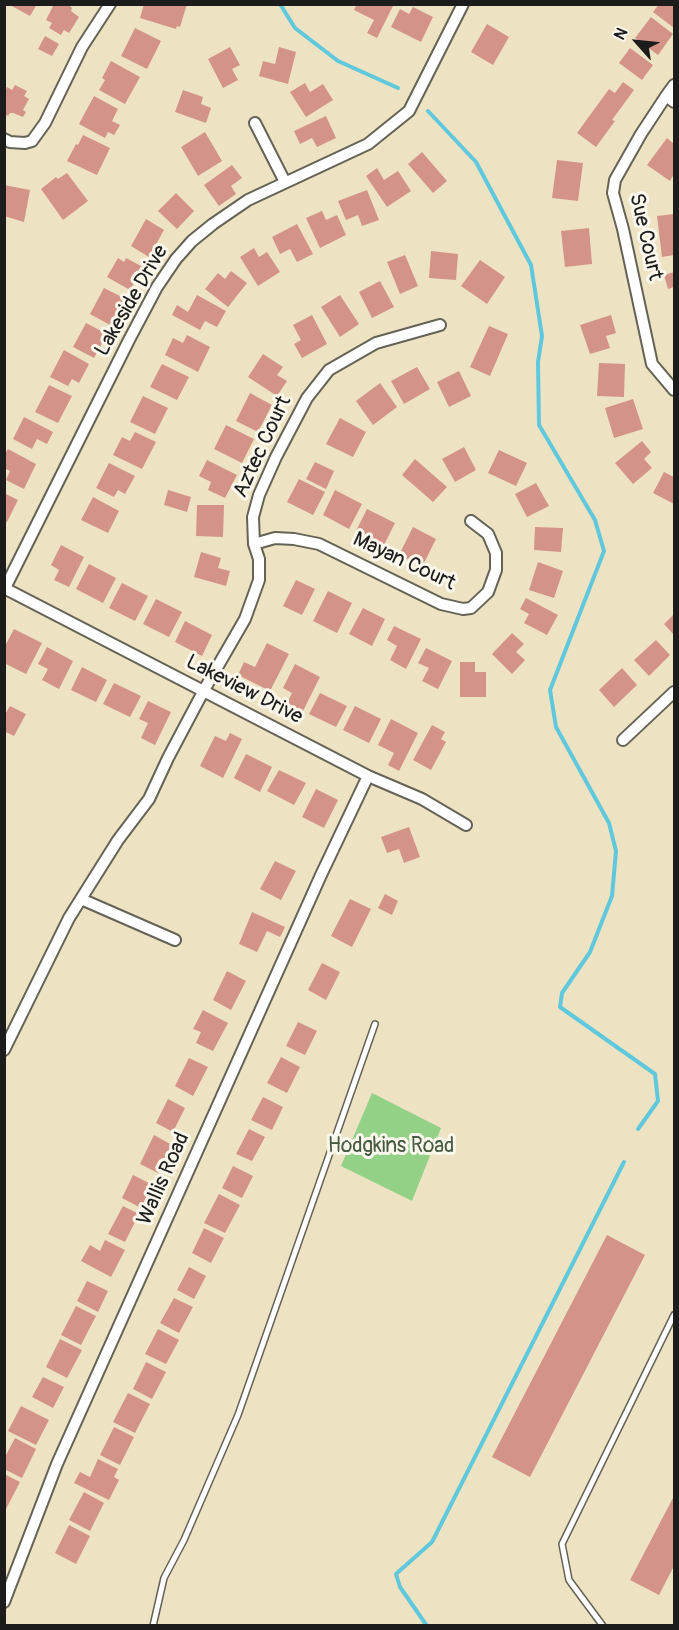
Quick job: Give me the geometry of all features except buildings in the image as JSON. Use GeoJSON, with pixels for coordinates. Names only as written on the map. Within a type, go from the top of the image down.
{"type":"FeatureCollection","features":[{"type":"Feature","properties":{"kind":"street"},"geometry":{"type":"LineString","coordinates":[[4,139],[10,142],[32,141],[45,123],[82,47],[110,4]]}},
{"type":"Feature","properties":{"kind":"street","name":"Lakeside Drive"},"geometry":{"type":"LineString","coordinates":[[5,588],[129,340],[176,259],[192,241],[248,200],[368,144],[409,111],[463,4]]}},
{"type":"Feature","properties":{"kind":"street","name":"Sue Court"},"geometry":{"type":"LineString","coordinates":[[675,85],[670,99],[641,135],[615,180],[613,194],[652,364],[675,390]]}},
{"type":"Feature","properties":{"kind":"street"},"geometry":{"type":"LineString","coordinates":[[255,123],[285,182]]}},
{"type":"Feature","properties":{"kind":"street","name":"Aztec Court"},"geometry":{"type":"LineString","coordinates":[[4,1050],[69,918],[118,840],[149,799],[204,690],[245,619],[259,580],[259,559],[254,544],[253,517],[259,495],[307,398],[329,370],[376,343],[441,325]]}},
{"type":"Feature","properties":{"kind":"street","name":"Mayan Court"},"geometry":{"type":"LineString","coordinates":[[254,544],[275,538],[319,544],[441,604],[463,609],[471,608],[488,592],[496,570],[496,553],[488,534],[471,521]]}},
{"type":"Feature","properties":{"kind":"street","name":"Lakeview Drive"},"geometry":{"type":"LineString","coordinates":[[5,588],[368,776],[422,799],[466,825]]}},
{"type":"Feature","properties":{"kind":"street"},"geometry":{"type":"LineString","coordinates":[[623,740],[675,692]]}},
{"type":"Feature","properties":{"kind":"street","name":"Wallis Road"},"geometry":{"type":"LineString","coordinates":[[4,1602],[57,1464],[316,886],[368,776]]}},
{"type":"Feature","properties":{"kind":"street"},"geometry":{"type":"LineString","coordinates":[[81,899],[175,940]]}},
{"type":"Feature","properties":{"kind":"lane"},"geometry":{"type":"LineString","coordinates":[[153,1626],[164,1578],[184,1540],[242,1404],[375,1024]]}},
{"type":"Feature","properties":{"kind":"lane"},"geometry":{"type":"LineString","coordinates":[[603,1626],[569,1580],[562,1544],[675,1315]]}},
{"type":"Feature","properties":{"kind":"green space","name":"Hodgkins Road"},"geometry":{"type":"Polygon","coordinates":[[[372,1093],[441,1128],[412,1201],[341,1166],[372,1093]]]}},
{"type":"Feature","properties":{"kind":"waterway"},"geometry":{"type":"LineString","coordinates":[[280,4],[295,28],[338,61],[398,88]]}},
{"type":"Feature","properties":{"kind":"waterway"},"geometry":{"type":"LineString","coordinates":[[428,111],[476,162],[531,265],[542,336],[538,362],[539,425],[595,520],[604,551],[550,690],[556,727],[609,823],[616,851],[612,896],[590,952],[562,993],[560,1007],[655,1074],[658,1101],[638,1129]]}},
{"type":"Feature","properties":{"kind":"waterway"},"geometry":{"type":"LineString","coordinates":[[427,1626],[400,1587],[396,1574],[432,1542],[624,1162]]}}]}
